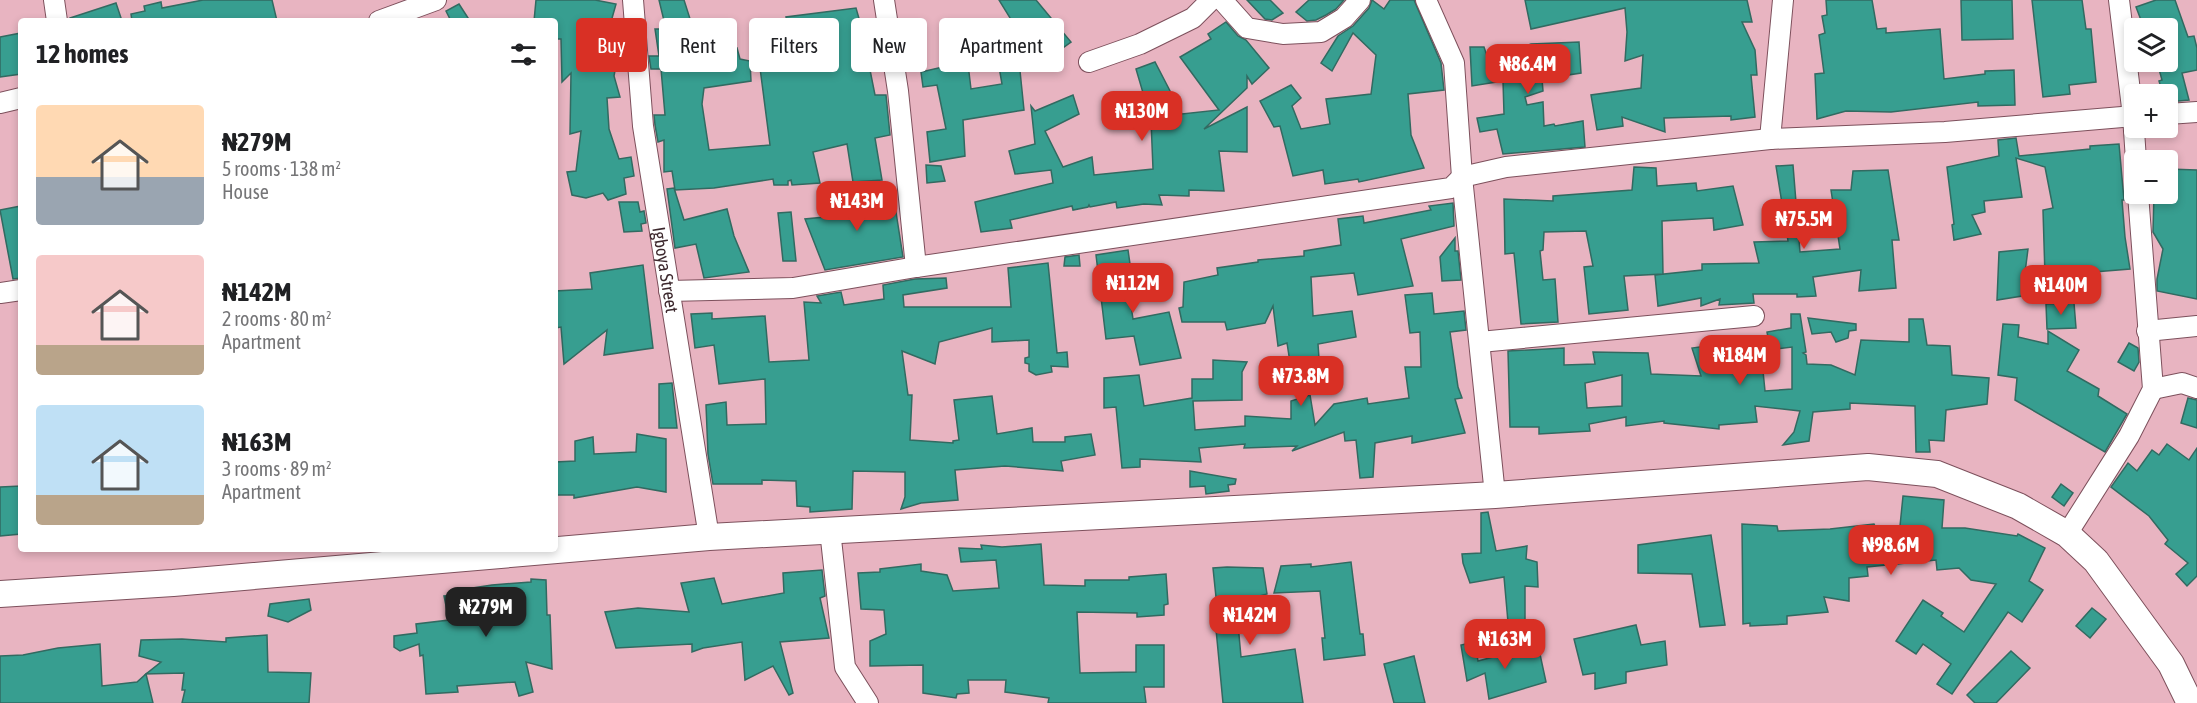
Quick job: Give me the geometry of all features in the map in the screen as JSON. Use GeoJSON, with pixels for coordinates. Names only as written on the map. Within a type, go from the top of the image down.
{"type":"FeatureCollection","features":[{"type":"Feature","properties":{"kind":"main road"},"geometry":{"type":"LineString","coordinates":[[558,550],[709,537],[1495,495],[1868,466],[1937,474],[2018,506],[2067,534],[2096,561],[2171,664],[2190,703]]}},
{"type":"Feature","properties":{"kind":"main road"},"geometry":{"type":"LineString","coordinates":[[0,594],[173,583],[534,552]]}},
{"type":"Feature","properties":{"kind":"street"},"geometry":{"type":"LineString","coordinates":[[54,0],[57,18]]}},
{"type":"Feature","properties":{"kind":"street"},"geometry":{"type":"LineString","coordinates":[[387,18],[436,0]]}},
{"type":"Feature","properties":{"kind":"street","name":"Igboya Street"},"geometry":{"type":"LineString","coordinates":[[633,0],[643,126],[709,537]]}},
{"type":"Feature","properties":{"kind":"street"},"geometry":{"type":"LineString","coordinates":[[884,0],[898,91],[916,267]]}},
{"type":"Feature","properties":{"kind":"street"},"geometry":{"type":"LineString","coordinates":[[1089,62],[1140,44],[1192,18],[1211,0]]}},
{"type":"Feature","properties":{"kind":"street"},"geometry":{"type":"LineString","coordinates":[[1222,0],[1247,28],[1283,34],[1321,32],[1344,18],[1360,0]]}},
{"type":"Feature","properties":{"kind":"street"},"geometry":{"type":"LineString","coordinates":[[1426,0],[1454,63],[1462,177],[1495,495]]}},
{"type":"Feature","properties":{"kind":"street"},"geometry":{"type":"LineString","coordinates":[[1770,139],[1783,0]]}},
{"type":"Feature","properties":{"kind":"street"},"geometry":{"type":"LineString","coordinates":[[2119,0],[2130,84]]}},
{"type":"Feature","properties":{"kind":"street"},"geometry":{"type":"LineString","coordinates":[[0,103],[18,99]]}},
{"type":"Feature","properties":{"kind":"street"},"geometry":{"type":"LineString","coordinates":[[2178,113],[2197,112]]}},
{"type":"Feature","properties":{"kind":"street"},"geometry":{"type":"LineString","coordinates":[[669,291],[793,288],[916,267],[1450,188],[1462,177],[1506,167],[1770,139],[1945,132],[2124,117]]}},
{"type":"Feature","properties":{"kind":"street"},"geometry":{"type":"LineString","coordinates":[[2067,534],[2128,436],[2153,389],[2139,204]]}},
{"type":"Feature","properties":{"kind":"street"},"geometry":{"type":"LineString","coordinates":[[0,293],[18,290]]}},
{"type":"Feature","properties":{"kind":"street"},"geometry":{"type":"LineString","coordinates":[[1479,342],[1754,316]]}},
{"type":"Feature","properties":{"kind":"street"},"geometry":{"type":"LineString","coordinates":[[2148,331],[2197,326]]}},
{"type":"Feature","properties":{"kind":"street"},"geometry":{"type":"LineString","coordinates":[[2153,389],[2182,384],[2197,388]]}},
{"type":"Feature","properties":{"kind":"street"},"geometry":{"type":"LineString","coordinates":[[830,530],[845,667],[868,703]]}},
{"type":"Feature","properties":{"kind":"building"},"geometry":{"type":"Polygon","coordinates":[[[203,0],[272,0],[276,18],[132,18],[131,14],[145,11],[144,6],[161,2],[162,8],[203,0]]]}},
{"type":"Feature","properties":{"kind":"building"},"geometry":{"type":"Polygon","coordinates":[[[536,0],[595,0],[616,4],[612,18],[576,18],[576,72],[615,72],[620,97],[607,98],[609,129],[619,159],[631,157],[634,176],[624,178],[626,194],[608,200],[603,193],[586,198],[572,195],[567,172],[576,171],[581,131],[570,134],[571,73],[562,82],[558,18],[534,18],[536,0]]]}},
{"type":"Feature","properties":{"kind":"building"},"geometry":{"type":"Polygon","coordinates":[[[659,0],[684,0],[690,18],[663,18],[659,0]]]}},
{"type":"Feature","properties":{"kind":"building"},"geometry":{"type":"Polygon","coordinates":[[[999,0],[1036,0],[1051,18],[1010,18],[999,0]]]}},
{"type":"Feature","properties":{"kind":"building"},"geometry":{"type":"Polygon","coordinates":[[[1247,0],[1270,0],[1283,13],[1272,20],[1265,19],[1247,0]]]}},
{"type":"Feature","properties":{"kind":"building"},"geometry":{"type":"Polygon","coordinates":[[[1309,0],[1344,0],[1326,15],[1307,21],[1296,12],[1309,0]]]}},
{"type":"Feature","properties":{"kind":"building"},"geometry":{"type":"Polygon","coordinates":[[[1372,0],[1384,9],[1390,0],[1414,0],[1441,63],[1444,90],[1408,94],[1411,135],[1424,168],[1359,182],[1358,179],[1325,184],[1323,170],[1293,176],[1280,126],[1274,127],[1260,101],[1291,85],[1301,98],[1292,106],[1301,129],[1330,124],[1326,99],[1371,94],[1376,55],[1353,33],[1332,71],[1321,63],[1338,36],[1353,26],[1369,8],[1372,0]]]}},
{"type":"Feature","properties":{"kind":"building"},"geometry":{"type":"Polygon","coordinates":[[[1525,0],[1747,0],[1752,22],[1742,22],[1755,50],[1757,75],[1751,75],[1755,117],[1731,120],[1731,116],[1664,118],[1665,132],[1622,117],[1623,126],[1597,130],[1591,95],[1641,88],[1643,55],[1625,61],[1627,32],[1625,8],[1531,29],[1525,0]]]}},
{"type":"Feature","properties":{"kind":"building"},"geometry":{"type":"Polygon","coordinates":[[[1826,0],[1872,0],[1877,29],[1886,28],[1886,33],[1940,29],[1944,79],[1985,74],[1985,71],[2014,70],[2015,105],[1978,106],[1978,102],[1891,112],[1846,111],[1817,119],[1815,74],[1824,73],[1819,35],[1825,33],[1822,16],[1827,15],[1826,0]]]}},
{"type":"Feature","properties":{"kind":"building"},"geometry":{"type":"Polygon","coordinates":[[[1961,0],[2012,0],[2013,39],[1962,40],[1961,0]]]}},
{"type":"Feature","properties":{"kind":"building"},"geometry":{"type":"Polygon","coordinates":[[[2032,0],[2082,0],[2086,29],[2091,29],[2096,82],[2069,85],[2070,94],[2043,97],[2032,0]]]}},
{"type":"Feature","properties":{"kind":"building"},"geometry":{"type":"Polygon","coordinates":[[[2156,0],[2175,0],[2188,37],[2194,36],[2197,48],[2197,70],[2182,73],[2189,100],[2178,101],[2178,84],[2160,84],[2159,81],[2162,80],[2160,72],[2178,72],[2178,18],[2140,18],[2136,7],[2156,0]]]}},
{"type":"Feature","properties":{"kind":"building"},"geometry":{"type":"Polygon","coordinates":[[[116,3],[121,18],[70,18],[116,3]]]}},
{"type":"Feature","properties":{"kind":"building"},"geometry":{"type":"Polygon","coordinates":[[[459,4],[468,18],[450,18],[446,11],[459,4]]]}},
{"type":"Feature","properties":{"kind":"building"},"geometry":{"type":"Polygon","coordinates":[[[856,8],[859,18],[851,18],[851,72],[870,72],[875,95],[886,95],[890,135],[875,138],[882,180],[853,182],[847,144],[813,152],[820,183],[792,185],[791,180],[788,181],[788,185],[774,185],[773,179],[714,188],[675,190],[672,171],[664,172],[664,140],[658,142],[655,125],[654,115],[665,115],[661,72],[737,72],[737,48],[740,59],[749,61],[751,81],[704,88],[702,104],[709,150],[770,145],[761,72],[839,72],[839,18],[786,17],[856,8]]]}},
{"type":"Feature","properties":{"kind":"building"},"geometry":{"type":"Polygon","coordinates":[[[1226,22],[1238,36],[1246,40],[1269,68],[1252,84],[1247,76],[1247,88],[1204,129],[1247,107],[1247,152],[1219,151],[1224,191],[1189,190],[1189,196],[1159,195],[1162,205],[1144,204],[1117,208],[1116,202],[1090,207],[1089,205],[1073,210],[1072,206],[1010,220],[1012,228],[981,232],[975,202],[1053,183],[1051,170],[1015,174],[1009,151],[1035,144],[1031,106],[1035,111],[1073,95],[1079,114],[1045,131],[1063,167],[1092,157],[1094,175],[1153,169],[1151,120],[1136,69],[1155,62],[1182,114],[1219,110],[1180,57],[1211,39],[1208,34],[1226,22]]]}},
{"type":"Feature","properties":{"kind":"building"},"geometry":{"type":"Polygon","coordinates":[[[655,29],[659,29],[659,56],[655,29]]]}},
{"type":"Feature","properties":{"kind":"building"},"geometry":{"type":"Polygon","coordinates":[[[18,34],[18,74],[0,77],[0,37],[18,34]]]}},
{"type":"Feature","properties":{"kind":"building"},"geometry":{"type":"Polygon","coordinates":[[[1064,34],[1071,42],[1064,47],[1064,34]]]}},
{"type":"Feature","properties":{"kind":"building"},"geometry":{"type":"Polygon","coordinates":[[[1579,42],[1581,73],[1542,79],[1543,91],[1525,97],[1527,105],[1543,102],[1544,126],[1583,121],[1585,147],[1503,154],[1497,129],[1480,132],[1477,118],[1504,114],[1503,81],[1472,86],[1470,47],[1484,47],[1488,59],[1531,44],[1579,42]]]}},
{"type":"Feature","properties":{"kind":"building"},"geometry":{"type":"Polygon","coordinates":[[[649,56],[659,56],[659,69],[651,69],[649,56]]]}},
{"type":"Feature","properties":{"kind":"building"},"geometry":{"type":"Polygon","coordinates":[[[939,68],[939,72],[969,72],[971,89],[1002,84],[1000,72],[1020,72],[1024,110],[963,120],[965,156],[930,162],[927,132],[946,129],[937,85],[923,87],[921,72],[939,68]]]}},
{"type":"Feature","properties":{"kind":"building"},"geometry":{"type":"Polygon","coordinates":[[[2016,138],[2019,156],[2119,144],[2125,237],[2130,269],[2045,276],[2043,210],[2053,208],[2045,167],[2016,158],[2022,197],[1984,201],[1985,212],[1972,215],[1981,234],[1954,240],[1947,167],[1999,156],[1998,140],[2016,138]]]}},
{"type":"Feature","properties":{"kind":"building"},"geometry":{"type":"Polygon","coordinates":[[[926,165],[941,166],[945,181],[927,183],[926,165]]]}},
{"type":"Feature","properties":{"kind":"building"},"geometry":{"type":"Polygon","coordinates":[[[1793,165],[1800,252],[1840,249],[1831,190],[1851,190],[1853,171],[1888,170],[1899,240],[1892,240],[1896,288],[1859,291],[1861,270],[1813,277],[1816,296],[1753,294],[1754,303],[1719,305],[1720,299],[1701,306],[1701,298],[1658,306],[1655,275],[1702,270],[1702,264],[1759,263],[1754,242],[1788,241],[1776,166],[1793,165]]]}},
{"type":"Feature","properties":{"kind":"building"},"geometry":{"type":"Polygon","coordinates":[[[1634,167],[1656,168],[1657,186],[1696,183],[1697,191],[1733,186],[1743,225],[1714,230],[1713,218],[1662,221],[1663,274],[1624,276],[1628,310],[1589,314],[1584,267],[1593,266],[1586,231],[1544,232],[1543,250],[1540,251],[1543,280],[1555,279],[1558,322],[1521,324],[1514,253],[1505,254],[1504,199],[1553,201],[1553,196],[1632,190],[1634,167]]]}},
{"type":"Feature","properties":{"kind":"building"},"geometry":{"type":"Polygon","coordinates":[[[2178,169],[2197,170],[2197,299],[2157,291],[2163,249],[2153,232],[2154,204],[2178,204],[2178,169]]]}},
{"type":"Feature","properties":{"kind":"building"},"geometry":{"type":"Polygon","coordinates":[[[674,188],[684,220],[727,209],[734,236],[749,272],[704,278],[696,244],[675,248],[667,189],[674,188]]]}},
{"type":"Feature","properties":{"kind":"building"},"geometry":{"type":"Polygon","coordinates":[[[893,193],[903,257],[825,270],[805,219],[825,217],[824,205],[893,193]]]}},
{"type":"Feature","properties":{"kind":"building"},"geometry":{"type":"Polygon","coordinates":[[[619,202],[638,202],[640,212],[644,211],[646,223],[641,224],[642,231],[624,232],[619,202]]]}},
{"type":"Feature","properties":{"kind":"building"},"geometry":{"type":"Polygon","coordinates":[[[1453,203],[1454,226],[1401,239],[1413,286],[1358,295],[1354,273],[1311,277],[1313,316],[1352,311],[1356,337],[1318,344],[1320,373],[1292,375],[1287,343],[1278,346],[1273,306],[1265,323],[1227,330],[1225,322],[1182,322],[1179,308],[1183,307],[1184,282],[1218,275],[1217,268],[1258,262],[1258,260],[1304,256],[1304,251],[1341,245],[1338,219],[1363,216],[1364,223],[1431,210],[1429,206],[1453,203]]]}},
{"type":"Feature","properties":{"kind":"building"},"geometry":{"type":"Polygon","coordinates":[[[18,207],[18,278],[13,279],[0,210],[18,207]]]}},
{"type":"Feature","properties":{"kind":"building"},"geometry":{"type":"Polygon","coordinates":[[[791,212],[796,261],[783,261],[778,213],[791,212]]]}},
{"type":"Feature","properties":{"kind":"building"},"geometry":{"type":"Polygon","coordinates":[[[1455,238],[1455,251],[1458,251],[1461,280],[1442,281],[1440,257],[1455,238]]]}},
{"type":"Feature","properties":{"kind":"building"},"geometry":{"type":"Polygon","coordinates":[[[2028,249],[2022,296],[1997,300],[1999,252],[2028,249]]]}},
{"type":"Feature","properties":{"kind":"building"},"geometry":{"type":"Polygon","coordinates":[[[1128,250],[1130,264],[1125,265],[1133,319],[1169,312],[1181,358],[1140,365],[1134,336],[1106,339],[1096,255],[1128,250]]]}},
{"type":"Feature","properties":{"kind":"building"},"geometry":{"type":"Polygon","coordinates":[[[1079,255],[1080,266],[1064,266],[1065,257],[1079,255]]]}},
{"type":"Feature","properties":{"kind":"building"},"geometry":{"type":"Polygon","coordinates":[[[1048,263],[1057,353],[1067,352],[1068,367],[1051,366],[1052,372],[1036,375],[1029,371],[1029,364],[1025,363],[1025,358],[1029,357],[1029,340],[992,342],[992,328],[939,342],[935,364],[902,351],[908,395],[912,395],[910,440],[953,443],[959,440],[954,400],[992,396],[997,434],[1032,428],[1033,442],[1065,442],[1065,437],[1091,434],[1095,455],[1061,461],[1063,471],[1005,466],[955,470],[958,500],[921,503],[901,509],[905,497],[905,472],[853,471],[852,509],[810,512],[810,507],[797,506],[796,481],[762,480],[762,484],[713,484],[708,454],[706,405],[726,402],[727,425],[766,424],[765,379],[719,384],[714,345],[695,348],[691,314],[712,313],[712,319],[765,316],[769,362],[809,360],[804,302],[821,303],[817,296],[841,292],[844,305],[884,299],[883,285],[915,279],[946,278],[947,288],[903,295],[904,307],[1011,307],[1008,268],[1048,263]]]}},
{"type":"Feature","properties":{"kind":"building"},"geometry":{"type":"Polygon","coordinates":[[[643,265],[653,348],[604,355],[607,330],[564,364],[561,327],[558,328],[558,291],[592,289],[590,273],[643,265]]]}},
{"type":"Feature","properties":{"kind":"building"},"geometry":{"type":"Polygon","coordinates":[[[1432,293],[1434,314],[1464,311],[1466,330],[1450,332],[1458,387],[1462,398],[1455,399],[1465,433],[1412,443],[1412,436],[1375,443],[1373,477],[1360,478],[1356,440],[1345,441],[1344,432],[1292,451],[1297,446],[1244,448],[1245,444],[1199,448],[1201,462],[1140,459],[1140,467],[1122,468],[1116,407],[1104,408],[1104,378],[1139,375],[1144,406],[1192,398],[1192,379],[1213,379],[1213,360],[1247,362],[1242,372],[1242,400],[1193,401],[1195,430],[1245,426],[1245,416],[1291,419],[1291,401],[1310,395],[1315,425],[1334,404],[1367,398],[1368,404],[1409,398],[1405,367],[1421,367],[1420,332],[1410,333],[1405,295],[1432,293]]]}},
{"type":"Feature","properties":{"kind":"building"},"geometry":{"type":"Polygon","coordinates":[[[2074,303],[2076,328],[2047,329],[2046,304],[2074,303]]]}},
{"type":"Feature","properties":{"kind":"building"},"geometry":{"type":"Polygon","coordinates":[[[1791,314],[1800,314],[1806,352],[1803,353],[1806,355],[1807,364],[1831,365],[1855,375],[1861,340],[1909,342],[1909,319],[1923,319],[1927,345],[1950,346],[1952,375],[1989,378],[1987,404],[1946,410],[1944,441],[1929,440],[1930,452],[1916,452],[1915,406],[1850,403],[1850,409],[1813,412],[1809,441],[1783,445],[1794,432],[1800,411],[1755,406],[1757,422],[1719,425],[1719,429],[1664,423],[1664,421],[1626,426],[1626,417],[1589,424],[1590,431],[1539,434],[1539,427],[1510,427],[1508,351],[1564,348],[1564,365],[1595,364],[1593,352],[1648,353],[1651,374],[1701,376],[1692,348],[1735,342],[1735,339],[1768,337],[1767,332],[1791,328],[1791,314]],[[1792,347],[1761,351],[1765,391],[1792,389],[1792,347]],[[1622,375],[1585,383],[1587,408],[1622,406],[1622,375]]]}},
{"type":"Feature","properties":{"kind":"building"},"geometry":{"type":"Polygon","coordinates":[[[1808,318],[1856,324],[1856,330],[1849,331],[1848,338],[1836,342],[1831,332],[1812,334],[1808,318]]]}},
{"type":"Feature","properties":{"kind":"building"},"geometry":{"type":"Polygon","coordinates":[[[2003,324],[2019,325],[2018,337],[2048,344],[2048,331],[2079,350],[2067,371],[2099,389],[2098,396],[2127,414],[2105,452],[2015,400],[2017,378],[1998,375],[2003,324]]]}},
{"type":"Feature","properties":{"kind":"building"},"geometry":{"type":"Polygon","coordinates":[[[2129,343],[2138,348],[2139,362],[2134,371],[2118,362],[2129,343]]]}},
{"type":"Feature","properties":{"kind":"building"},"geometry":{"type":"Polygon","coordinates":[[[672,383],[677,428],[659,428],[659,384],[672,383]]]}},
{"type":"Feature","properties":{"kind":"building"},"geometry":{"type":"Polygon","coordinates":[[[2188,398],[2197,400],[2197,428],[2181,423],[2188,398]]]}},
{"type":"Feature","properties":{"kind":"building"},"geometry":{"type":"Polygon","coordinates":[[[637,434],[666,439],[666,492],[637,487],[574,498],[574,495],[558,495],[558,462],[575,461],[575,441],[593,437],[594,454],[636,452],[637,434]]]}},
{"type":"Feature","properties":{"kind":"building"},"geometry":{"type":"Polygon","coordinates":[[[2167,444],[2189,460],[2197,448],[2197,576],[2187,586],[2176,574],[2188,563],[2165,544],[2168,540],[2149,516],[2111,487],[2128,463],[2137,471],[2152,450],[2159,455],[2167,444]]]}},
{"type":"Feature","properties":{"kind":"building"},"geometry":{"type":"Polygon","coordinates":[[[1190,471],[1236,479],[1235,484],[1228,485],[1229,491],[1206,494],[1205,486],[1190,487],[1190,471]]]}},
{"type":"Feature","properties":{"kind":"building"},"geometry":{"type":"Polygon","coordinates":[[[2061,484],[2073,493],[2064,506],[2052,497],[2061,484]]]}},
{"type":"Feature","properties":{"kind":"building"},"geometry":{"type":"Polygon","coordinates":[[[18,486],[18,534],[0,536],[0,487],[18,486]]]}},
{"type":"Feature","properties":{"kind":"building"},"geometry":{"type":"Polygon","coordinates":[[[1903,496],[1944,500],[1942,528],[1965,528],[2017,536],[2018,534],[2045,548],[2029,581],[2043,590],[2022,622],[2008,612],[1952,694],[1937,684],[1951,664],[1923,644],[1916,654],[1896,641],[1923,600],[1943,613],[1941,616],[1964,632],[1996,584],[1971,580],[1959,568],[1937,570],[1936,560],[1867,567],[1868,576],[1849,578],[1849,601],[1824,597],[1828,612],[1787,616],[1787,624],[1750,626],[1750,623],[1743,624],[1742,524],[1777,526],[1778,531],[1874,524],[1875,526],[1900,526],[1903,496]]]}},
{"type":"Feature","properties":{"kind":"building"},"geometry":{"type":"Polygon","coordinates":[[[1488,512],[1496,551],[1527,546],[1526,559],[1537,562],[1538,587],[1525,586],[1525,622],[1508,622],[1504,577],[1470,583],[1463,563],[1462,554],[1481,553],[1481,513],[1488,512]]]}},
{"type":"Feature","properties":{"kind":"building"},"geometry":{"type":"Polygon","coordinates":[[[1711,535],[1725,625],[1700,627],[1692,574],[1638,573],[1638,545],[1711,535]]]}},
{"type":"Feature","properties":{"kind":"building"},"geometry":{"type":"Polygon","coordinates":[[[1041,544],[1044,585],[1085,586],[1085,580],[1129,580],[1129,577],[1166,574],[1168,604],[1164,605],[1164,615],[1137,617],[1137,613],[1077,612],[1080,673],[1136,672],[1136,645],[1164,645],[1164,687],[1144,687],[1146,703],[1048,703],[1049,698],[1005,692],[1006,680],[968,680],[969,693],[957,694],[956,698],[923,693],[923,665],[870,666],[870,641],[886,634],[884,610],[861,609],[858,573],[880,572],[880,569],[921,564],[921,571],[947,575],[953,591],[999,588],[996,560],[961,562],[959,548],[982,549],[981,545],[1002,547],[1041,544]]]}},
{"type":"Feature","properties":{"kind":"building"},"geometry":{"type":"Polygon","coordinates":[[[1351,562],[1360,634],[1363,634],[1365,655],[1324,660],[1322,638],[1325,638],[1320,591],[1274,593],[1281,566],[1311,564],[1311,567],[1351,562]]]}},
{"type":"Feature","properties":{"kind":"building"},"geometry":{"type":"Polygon","coordinates":[[[1213,568],[1263,568],[1267,594],[1259,596],[1259,605],[1236,602],[1241,657],[1295,649],[1303,703],[1223,703],[1214,608],[1217,607],[1213,568]]]}},
{"type":"Feature","properties":{"kind":"building"},"geometry":{"type":"Polygon","coordinates":[[[822,570],[825,596],[820,598],[829,638],[780,642],[793,693],[789,695],[773,666],[745,680],[742,642],[692,652],[692,644],[616,648],[605,612],[638,608],[689,612],[681,583],[714,578],[722,604],[784,593],[783,573],[822,570]]]}},
{"type":"Feature","properties":{"kind":"building"},"geometry":{"type":"Polygon","coordinates":[[[531,579],[546,580],[552,669],[526,662],[533,692],[519,696],[515,682],[457,686],[458,692],[426,694],[423,655],[420,656],[419,644],[400,651],[394,647],[394,636],[417,633],[416,624],[449,620],[444,596],[460,595],[460,590],[531,582],[531,579]]]}},
{"type":"Feature","properties":{"kind":"building"},"geometry":{"type":"Polygon","coordinates":[[[309,599],[311,610],[288,622],[268,616],[270,604],[309,599]]]}},
{"type":"Feature","properties":{"kind":"building"},"geometry":{"type":"Polygon","coordinates":[[[2092,608],[2106,619],[2090,638],[2076,626],[2092,608]]]}},
{"type":"Feature","properties":{"kind":"building"},"geometry":{"type":"Polygon","coordinates":[[[1636,625],[1641,645],[1665,641],[1667,665],[1626,672],[1626,683],[1595,689],[1595,673],[1583,675],[1574,639],[1636,625]]]}},
{"type":"Feature","properties":{"kind":"building"},"geometry":{"type":"Polygon","coordinates":[[[267,635],[268,672],[311,673],[309,703],[182,703],[185,690],[182,690],[184,673],[146,674],[161,662],[139,656],[141,640],[182,639],[226,642],[226,638],[267,635]]]}},
{"type":"Feature","properties":{"kind":"building"},"geometry":{"type":"Polygon","coordinates":[[[1475,642],[1478,661],[1538,645],[1546,682],[1489,699],[1485,673],[1467,681],[1461,645],[1475,642]]]}},
{"type":"Feature","properties":{"kind":"building"},"geometry":{"type":"Polygon","coordinates":[[[100,644],[102,686],[137,682],[146,674],[153,703],[0,703],[0,656],[100,644]]]}},
{"type":"Feature","properties":{"kind":"building"},"geometry":{"type":"Polygon","coordinates":[[[2011,651],[2030,668],[1996,703],[1975,703],[1967,695],[2011,651]]]}},
{"type":"Feature","properties":{"kind":"building"},"geometry":{"type":"Polygon","coordinates":[[[1414,656],[1425,703],[1394,703],[1384,664],[1414,656]]]}}]}
